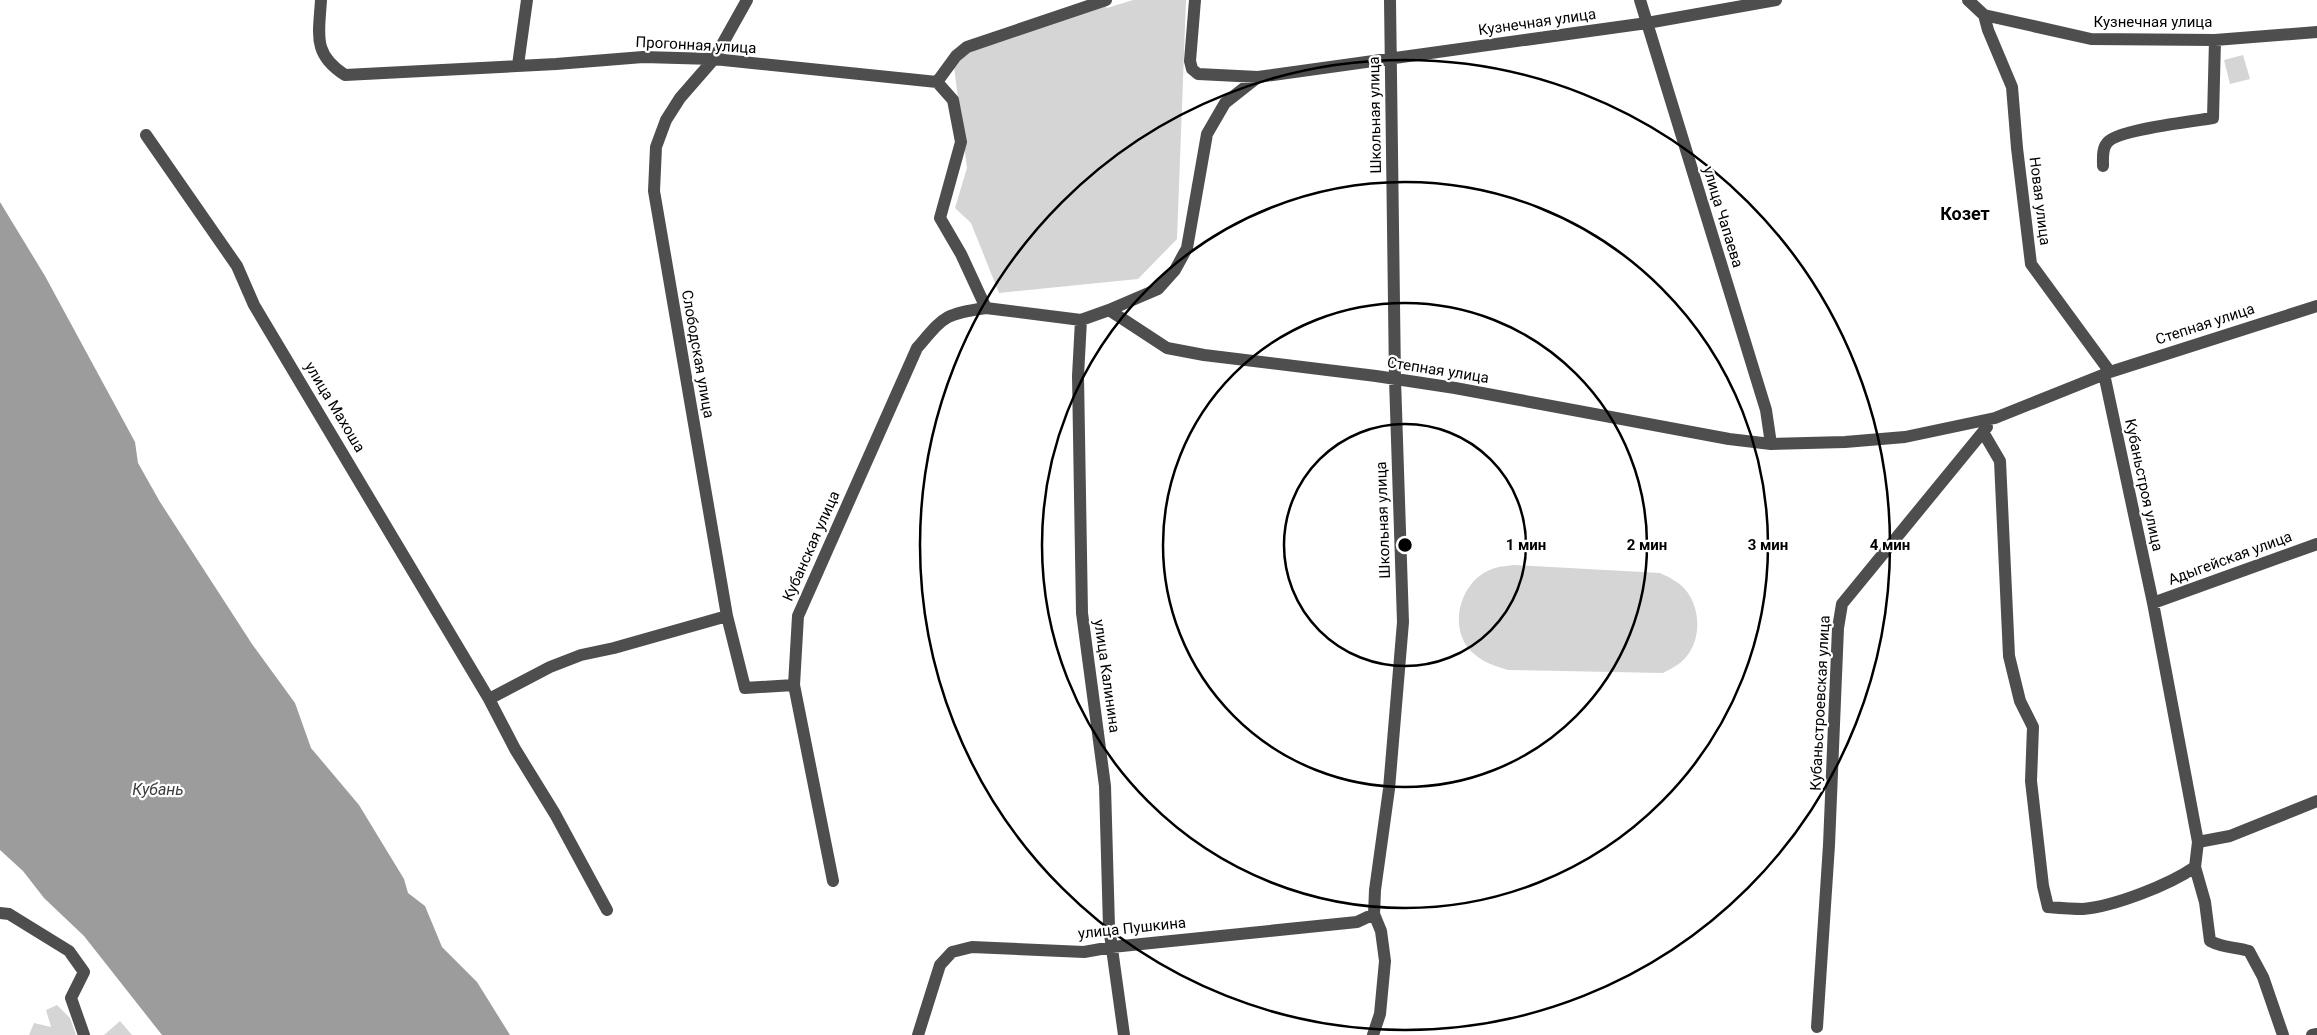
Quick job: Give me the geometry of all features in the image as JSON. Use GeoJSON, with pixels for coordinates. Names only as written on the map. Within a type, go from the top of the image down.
{"type":"FeatureCollection","features":[{"type":"Feature","properties":{"kind":"street","name":"Прогонная улица"},"geometry":{"type":"LineString","coordinates":[[321,0],[319,38],[322,52],[328,62],[345,75],[643,57],[714,59],[937,82]]}},
{"type":"Feature","properties":{"kind":"street"},"geometry":{"type":"LineString","coordinates":[[518,66],[527,0]]}},
{"type":"Feature","properties":{"kind":"street","name":"Слободская улица"},"geometry":{"type":"LineString","coordinates":[[747,0],[714,59],[680,98],[666,120],[656,147],[654,191],[727,616],[744,688],[794,685]]}},
{"type":"Feature","properties":{"kind":"street"},"geometry":{"type":"LineString","coordinates":[[986,308],[961,254],[940,218],[961,142],[953,100],[937,82],[956,56],[967,47],[1106,0]]}},
{"type":"Feature","properties":{"kind":"street","name":"Кузнечная улица"},"geometry":{"type":"LineString","coordinates":[[1195,0],[1190,61],[1192,69],[1198,74],[1258,77],[1647,23],[1776,0]]}},
{"type":"Feature","properties":{"kind":"street","name":"Школьная улица"},"geometry":{"type":"LineString","coordinates":[[1373,1035],[1380,1014],[1385,960],[1381,931],[1374,914],[1389,789],[1403,622],[1395,379],[1390,0]]}},
{"type":"Feature","properties":{"kind":"street","name":"улица Чапаева"},"geometry":{"type":"LineString","coordinates":[[1640,0],[1766,410],[1771,444]]}},
{"type":"Feature","properties":{"kind":"street"},"geometry":{"type":"LineString","coordinates":[[1968,0],[1984,15]]}},
{"type":"Feature","properties":{"kind":"street","name":"Кузнечная улица"},"geometry":{"type":"LineString","coordinates":[[1984,15],[2091,39],[2215,40],[2317,32]]}},
{"type":"Feature","properties":{"kind":"street","name":"Новая улица"},"geometry":{"type":"LineString","coordinates":[[1984,15],[1988,30],[2012,87],[2019,167],[2031,264],[2107,373]]}},
{"type":"Feature","properties":{"kind":"street"},"geometry":{"type":"LineString","coordinates":[[2103,166],[2103,151],[2107,142],[2121,134],[2213,118],[2215,40]]}},
{"type":"Feature","properties":{"kind":"street"},"geometry":{"type":"LineString","coordinates":[[1081,320],[1109,310],[1158,288],[1175,270],[1187,248],[1206,134],[1225,103],[1258,77]]}},
{"type":"Feature","properties":{"kind":"street","name":"улица Махоша"},"geometry":{"type":"LineString","coordinates":[[146,135],[237,266],[254,305],[489,700],[515,749],[555,814],[607,910]]}},
{"type":"Feature","properties":{"kind":"street","name":"Степная улица"},"geometry":{"type":"LineString","coordinates":[[1109,310],[1166,348],[1204,355],[1456,388],[1729,439],[1771,444],[1845,442],[1905,437],[1995,418],[2107,373],[2317,306]]}},
{"type":"Feature","properties":{"kind":"street","name":"Кубанская улица"},"geometry":{"type":"LineString","coordinates":[[833,881],[794,685],[798,616],[917,348],[942,319],[956,312],[986,308],[1081,320]]}},
{"type":"Feature","properties":{"kind":"street","name":"улица Калинина"},"geometry":{"type":"LineString","coordinates":[[1081,320],[1078,376],[1082,613],[1106,786],[1109,927],[1124,1035]]}},
{"type":"Feature","properties":{"kind":"street","name":"Кубаньстроя улица"},"geometry":{"type":"LineString","coordinates":[[2107,373],[2198,842],[2195,867]]}},
{"type":"Feature","properties":{"kind":"street","name":"Кубаньстроевская улица"},"geometry":{"type":"LineString","coordinates":[[1817,1027],[1829,845],[1838,628],[1842,604],[1995,418]]}},
{"type":"Feature","properties":{"kind":"street"},"geometry":{"type":"LineString","coordinates":[[1984,432],[2000,461],[2009,656],[2020,701],[2033,727],[2031,780],[2043,886],[2048,907],[2084,909],[2118,902],[2182,876],[2195,867],[2205,902],[2210,941],[2222,947],[2237,947],[2249,951],[2263,976],[2284,1035]]}},
{"type":"Feature","properties":{"kind":"street","name":"Адыгейская улица"},"geometry":{"type":"LineString","coordinates":[[2153,603],[2317,544]]}},
{"type":"Feature","properties":{"kind":"street"},"geometry":{"type":"LineString","coordinates":[[489,700],[550,667],[581,655],[614,648],[727,616]]}},
{"type":"Feature","properties":{"kind":"street"},"geometry":{"type":"LineString","coordinates":[[2198,842],[2230,836],[2317,801]]}},
{"type":"Feature","properties":{"kind":"street"},"geometry":{"type":"LineString","coordinates":[[0,913],[9,914],[69,951],[84,972],[71,998],[84,1035]]}},
{"type":"Feature","properties":{"kind":"street","name":"улица Пушкина"},"geometry":{"type":"LineString","coordinates":[[918,1035],[940,965],[952,952],[972,947],[1084,952],[1112,947],[1357,922],[1374,914]]}},
{"type":"Feature","properties":{"kind":"street"},"geometry":{"type":"LineString","coordinates":[[2312,1035],[2317,1034]]}},
{"type":"Feature","properties":{"kind":"shaded area"},"geometry":{"type":"Polygon","coordinates":[[[1133,0],[1186,0],[1177,239],[1138,279],[999,293],[971,223],[955,208],[967,168],[954,67],[959,52],[1104,4],[1107,8],[1133,0]]]}},
{"type":"Feature","properties":{"kind":"shaded area"},"geometry":{"type":"Polygon","coordinates":[[[2243,55],[2250,79],[2230,84],[2224,60],[2243,55]]]}},
{"type":"Feature","properties":{"kind":"shaded area"},"geometry":{"type":"Polygon","coordinates":[[[1514,565],[1660,573],[1682,586],[1693,601],[1696,610],[1697,630],[1692,648],[1680,663],[1663,673],[1508,670],[1490,664],[1473,653],[1465,643],[1460,631],[1461,605],[1473,582],[1483,574],[1497,567],[1514,565]]]}},
{"type":"Feature","properties":{"kind":"shaded area"},"geometry":{"type":"Polygon","coordinates":[[[57,1005],[70,1018],[76,1035],[29,1035],[34,1023],[51,1027],[46,1010],[57,1005]]]}},
{"type":"Feature","properties":{"kind":"shaded area"},"geometry":{"type":"Polygon","coordinates":[[[120,1021],[132,1035],[104,1035],[120,1021]]]}},
{"type":"Feature","properties":{"kind":"water","name":"Кубань"},"geometry":{"type":"Polygon","coordinates":[[[0,202],[45,276],[135,442],[138,463],[160,502],[252,644],[295,703],[311,748],[359,805],[404,879],[408,893],[425,906],[442,947],[477,982],[510,1035],[162,1035],[84,936],[44,898],[23,871],[0,850],[0,202]]]}},
{"type":"Feature","properties":{"kind":"district","name":"Козет"},"geometry":{"type":"Point","coordinates":[1965,214]}}]}
